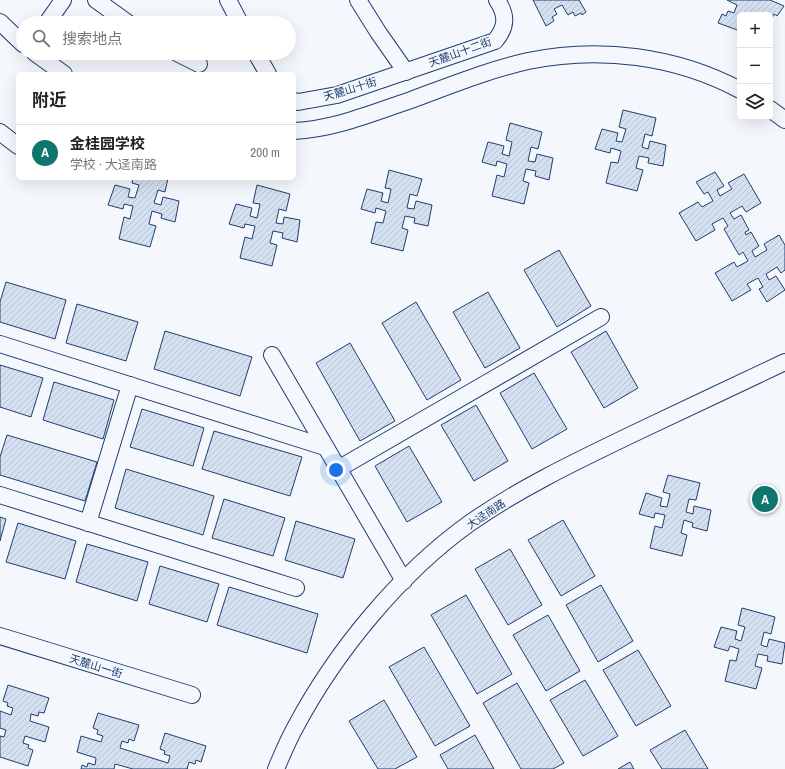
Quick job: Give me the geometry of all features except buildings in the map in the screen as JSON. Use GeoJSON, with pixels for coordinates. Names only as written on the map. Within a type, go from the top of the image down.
{"type":"FeatureCollection","features":[{"type":"Feature","properties":{"kind":"street"},"geometry":{"type":"LineString","coordinates":[[52,16],[63,0]]}},
{"type":"Feature","properties":{"kind":"street"},"geometry":{"type":"LineString","coordinates":[[96,0],[118,16]]}},
{"type":"Feature","properties":{"kind":"street"},"geometry":{"type":"LineString","coordinates":[[228,0],[236,16]]}},
{"type":"Feature","properties":{"kind":"street"},"geometry":{"type":"LineString","coordinates":[[358,0],[406,72]]}},
{"type":"Feature","properties":{"kind":"street","name":"天麓山十二街"},"geometry":{"type":"LineString","coordinates":[[406,72],[495,41],[502,33],[505,24],[504,14],[497,0]]}},
{"type":"Feature","properties":{"kind":"street"},"geometry":{"type":"LineString","coordinates":[[0,22],[16,37]]}},
{"type":"Feature","properties":{"kind":"street"},"geometry":{"type":"LineString","coordinates":[[296,131],[344,123],[503,68],[560,56],[605,54],[657,60],[707,75],[737,89]]}},
{"type":"Feature","properties":{"kind":"street"},"geometry":{"type":"LineString","coordinates":[[45,60],[61,72]]}},
{"type":"Feature","properties":{"kind":"street"},"geometry":{"type":"LineString","coordinates":[[191,60],[199,64]]}},
{"type":"Feature","properties":{"kind":"street"},"geometry":{"type":"LineString","coordinates":[[260,60],[267,72]]}},
{"type":"Feature","properties":{"kind":"street","name":"天麓山十街"},"geometry":{"type":"LineString","coordinates":[[296,102],[337,95],[406,72]]}},
{"type":"Feature","properties":{"kind":"street"},"geometry":{"type":"LineString","coordinates":[[338,469],[601,317]]}},
{"type":"Feature","properties":{"kind":"street"},"geometry":{"type":"LineString","coordinates":[[0,344],[325,447]]}},
{"type":"Feature","properties":{"kind":"street"},"geometry":{"type":"LineString","coordinates":[[272,355],[404,581]]}},
{"type":"Feature","properties":{"kind":"street","name":"大迳南路"},"geometry":{"type":"LineString","coordinates":[[276,769],[295,726],[330,669],[371,616],[418,567],[469,524],[525,487],[785,362]]}},
{"type":"Feature","properties":{"kind":"street"},"geometry":{"type":"LineString","coordinates":[[88,523],[130,386]]}},
{"type":"Feature","properties":{"kind":"street"},"geometry":{"type":"LineString","coordinates":[[0,495],[296,588]]}},
{"type":"Feature","properties":{"kind":"street","name":"天麓山一街"},"geometry":{"type":"LineString","coordinates":[[0,636],[192,696]]}},
{"type":"Feature","properties":{"kind":"place","name":"金桂园学校"},"geometry":{"type":"Point","coordinates":[765,499]}}]}
